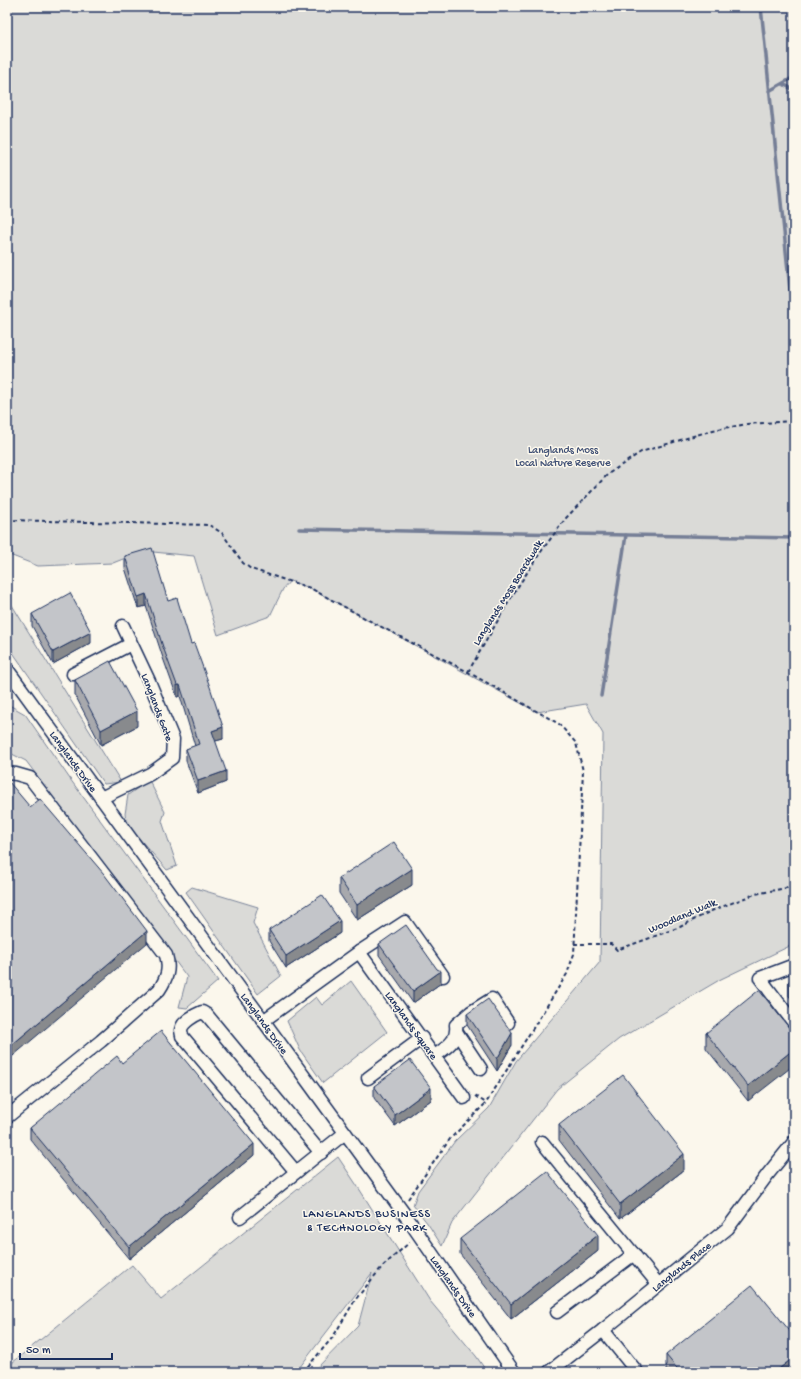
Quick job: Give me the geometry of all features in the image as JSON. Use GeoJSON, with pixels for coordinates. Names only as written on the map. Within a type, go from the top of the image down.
{"type":"FeatureCollection","features":[{"type":"Feature","properties":{"kind":"street","name":"Langlands Gate"},"geometry":{"type":"LineString","coordinates":[[101,798],[150,774],[172,758],[173,739],[122,626]]}},
{"type":"Feature","properties":{"kind":"street"},"geometry":{"type":"LineString","coordinates":[[73,674],[131,644]]}},
{"type":"Feature","properties":{"kind":"street","name":"Langlands Drive"},"geometry":{"type":"LineString","coordinates":[[9,675],[101,798],[408,1219],[514,1372]]}},
{"type":"Feature","properties":{"kind":"street"},"geometry":{"type":"LineString","coordinates":[[7,773],[30,778],[166,955],[168,964],[165,980],[160,990],[101,1041],[7,1117]]}},
{"type":"Feature","properties":{"kind":"street"},"geometry":{"type":"LineString","coordinates":[[263,1021],[359,952],[404,922],[443,976]]}},
{"type":"Feature","properties":{"kind":"street","name":"Langlands Square"},"geometry":{"type":"LineString","coordinates":[[359,952],[464,1098]]}},
{"type":"Feature","properties":{"kind":"street"},"geometry":{"type":"LineString","coordinates":[[794,965],[760,978],[794,1023]]}},
{"type":"Feature","properties":{"kind":"street"},"geometry":{"type":"LineString","coordinates":[[481,1069],[457,1033],[456,1025],[471,1012],[492,999],[508,1023]]}},
{"type":"Feature","properties":{"kind":"street"},"geometry":{"type":"LineString","coordinates":[[296,1172],[182,1036],[181,1030],[183,1025],[194,1015],[202,1012],[207,1015],[321,1153]]}},
{"type":"Feature","properties":{"kind":"street"},"geometry":{"type":"LineString","coordinates":[[435,1056],[452,1042],[457,1033]]}},
{"type":"Feature","properties":{"kind":"street"},"geometry":{"type":"LineString","coordinates":[[368,1078],[422,1038]]}},
{"type":"Feature","properties":{"kind":"street"},"geometry":{"type":"LineString","coordinates":[[240,1218],[345,1133]]}},
{"type":"Feature","properties":{"kind":"street"},"geometry":{"type":"LineString","coordinates":[[542,1142],[658,1284]]}},
{"type":"Feature","properties":{"kind":"street","name":"Langlands Place"},"geometry":{"type":"LineString","coordinates":[[549,1372],[728,1228],[794,1142]]}},
{"type":"Feature","properties":{"kind":"street"},"geometry":{"type":"LineString","coordinates":[[558,1312],[634,1254]]}},
{"type":"Feature","properties":{"kind":"street"},"geometry":{"type":"LineString","coordinates":[[603,1330],[637,1372]]}},
{"type":"Feature","properties":{"kind":"path","name":"Langlands Moss Boardwalk"},"geometry":{"type":"LineString","coordinates":[[468,672],[515,591],[540,553],[566,518],[608,474],[641,452],[713,430],[746,424],[794,421]]}},
{"type":"Feature","properties":{"kind":"path"},"geometry":{"type":"LineString","coordinates":[[7,520],[209,525],[222,533],[243,563],[251,569],[310,588],[468,672],[559,724],[576,743],[583,771],[574,954],[566,974],[486,1103],[450,1139],[407,1200]]}},
{"type":"Feature","properties":{"kind":"path","name":"Woodland Walk"},"geometry":{"type":"LineString","coordinates":[[574,944],[611,944],[617,950],[680,928],[710,911],[755,894],[786,888],[794,879]]}},
{"type":"Feature","properties":{"kind":"path"},"geometry":{"type":"LineString","coordinates":[[303,1372],[333,1336],[355,1300],[382,1267],[412,1240]]}},
{"type":"Feature","properties":{"kind":"green space","name":"Langlands Moss Local Nature Reserve"},"geometry":{"type":"Polygon","coordinates":[[[7,7],[794,7],[794,944],[721,979],[619,1039],[557,1089],[452,1223],[442,1246],[428,1224],[413,1205],[418,1191],[455,1141],[489,1108],[516,1061],[600,962],[603,734],[586,704],[537,712],[310,588],[290,581],[283,589],[270,616],[218,635],[194,556],[143,551],[113,563],[38,566],[7,554],[7,7]]]}},
{"type":"Feature","properties":{"kind":"green space"},"geometry":{"type":"Polygon","coordinates":[[[7,597],[121,782],[104,784],[7,644],[7,597]]]}},
{"type":"Feature","properties":{"kind":"green space"},"geometry":{"type":"Polygon","coordinates":[[[11,706],[25,714],[70,779],[218,981],[187,1008],[179,1007],[187,977],[26,761],[12,754],[7,757],[7,707],[11,706]]]}},
{"type":"Feature","properties":{"kind":"green space"},"geometry":{"type":"Polygon","coordinates":[[[149,780],[165,812],[162,821],[177,866],[167,870],[130,828],[125,814],[128,795],[149,780]]]}},
{"type":"Feature","properties":{"kind":"green space"},"geometry":{"type":"Polygon","coordinates":[[[192,887],[258,907],[253,923],[281,976],[258,994],[186,892],[192,887]]]}},
{"type":"Feature","properties":{"kind":"green space"},"geometry":{"type":"Polygon","coordinates":[[[351,981],[387,1032],[323,1083],[300,1050],[287,1021],[316,997],[322,1005],[351,981]]]}},
{"type":"Feature","properties":{"kind":"green space"},"geometry":{"type":"Polygon","coordinates":[[[338,1157],[430,1301],[476,1356],[487,1372],[313,1372],[358,1326],[372,1273],[296,1372],[7,1372],[7,1367],[132,1265],[161,1299],[338,1157]]]}},
{"type":"Feature","properties":{"kind":"building"},"geometry":{"type":"Polygon","coordinates":[[[152,548],[168,601],[177,598],[191,644],[194,643],[223,727],[212,731],[226,771],[198,781],[186,749],[199,744],[180,685],[177,685],[146,594],[138,597],[125,556],[152,548]]]}},
{"type":"Feature","properties":{"kind":"building"},"geometry":{"type":"Polygon","coordinates":[[[70,593],[91,632],[53,652],[32,614],[70,593]]]}},
{"type":"Feature","properties":{"kind":"building"},"geometry":{"type":"Polygon","coordinates":[[[110,661],[137,711],[101,730],[75,680],[110,661]]]}},
{"type":"Feature","properties":{"kind":"building"},"geometry":{"type":"Polygon","coordinates":[[[9,782],[30,807],[40,799],[104,874],[147,931],[7,1049],[7,784],[9,782]]]}},
{"type":"Feature","properties":{"kind":"building"},"geometry":{"type":"Polygon","coordinates":[[[394,842],[412,869],[357,905],[339,878],[394,842]]]}},
{"type":"Feature","properties":{"kind":"building"},"geometry":{"type":"Polygon","coordinates":[[[322,895],[340,921],[286,956],[269,930],[322,895]]]}},
{"type":"Feature","properties":{"kind":"building"},"geometry":{"type":"Polygon","coordinates":[[[406,925],[437,969],[441,971],[413,991],[379,944],[406,925]]]}},
{"type":"Feature","properties":{"kind":"building"},"geometry":{"type":"Polygon","coordinates":[[[794,977],[794,987],[789,981],[794,977]]]}},
{"type":"Feature","properties":{"kind":"building"},"geometry":{"type":"Polygon","coordinates":[[[759,990],[794,1034],[794,1049],[748,1086],[706,1033],[759,990]]]}},
{"type":"Feature","properties":{"kind":"building"},"geometry":{"type":"Polygon","coordinates":[[[488,999],[512,1033],[497,1059],[467,1014],[488,999]]]}},
{"type":"Feature","properties":{"kind":"building"},"geometry":{"type":"Polygon","coordinates":[[[161,1031],[254,1144],[129,1247],[30,1128],[117,1056],[122,1063],[161,1031]]]}},
{"type":"Feature","properties":{"kind":"building"},"geometry":{"type":"Polygon","coordinates":[[[410,1060],[431,1088],[395,1115],[374,1086],[410,1060]]]}},
{"type":"Feature","properties":{"kind":"building"},"geometry":{"type":"Polygon","coordinates":[[[623,1075],[684,1154],[620,1204],[559,1125],[623,1075]]]}},
{"type":"Feature","properties":{"kind":"building"},"geometry":{"type":"Polygon","coordinates":[[[547,1171],[598,1235],[511,1304],[460,1239],[547,1171]]]}},
{"type":"Feature","properties":{"kind":"building"},"geometry":{"type":"Polygon","coordinates":[[[752,1285],[794,1336],[794,1357],[775,1372],[680,1372],[666,1355],[752,1285]]]}},
{"type":"Feature","properties":{"kind":"waterway"},"geometry":{"type":"LineString","coordinates":[[761,7],[794,329]]}},
{"type":"Feature","properties":{"kind":"waterway"},"geometry":{"type":"LineString","coordinates":[[769,91],[794,77]]}},
{"type":"Feature","properties":{"kind":"waterway"},"geometry":{"type":"LineString","coordinates":[[783,84],[794,90]]}},
{"type":"Feature","properties":{"kind":"waterway"},"geometry":{"type":"LineString","coordinates":[[299,529],[794,538]]}},
{"type":"Feature","properties":{"kind":"waterway"},"geometry":{"type":"LineString","coordinates":[[601,696],[626,535]]}},
{"type":"Feature","properties":{"kind":"district","name":"LANGLANDS BUSINESS & TECHNOLOGY PARK"},"geometry":{"type":"Point","coordinates":[367,1220]}}]}
